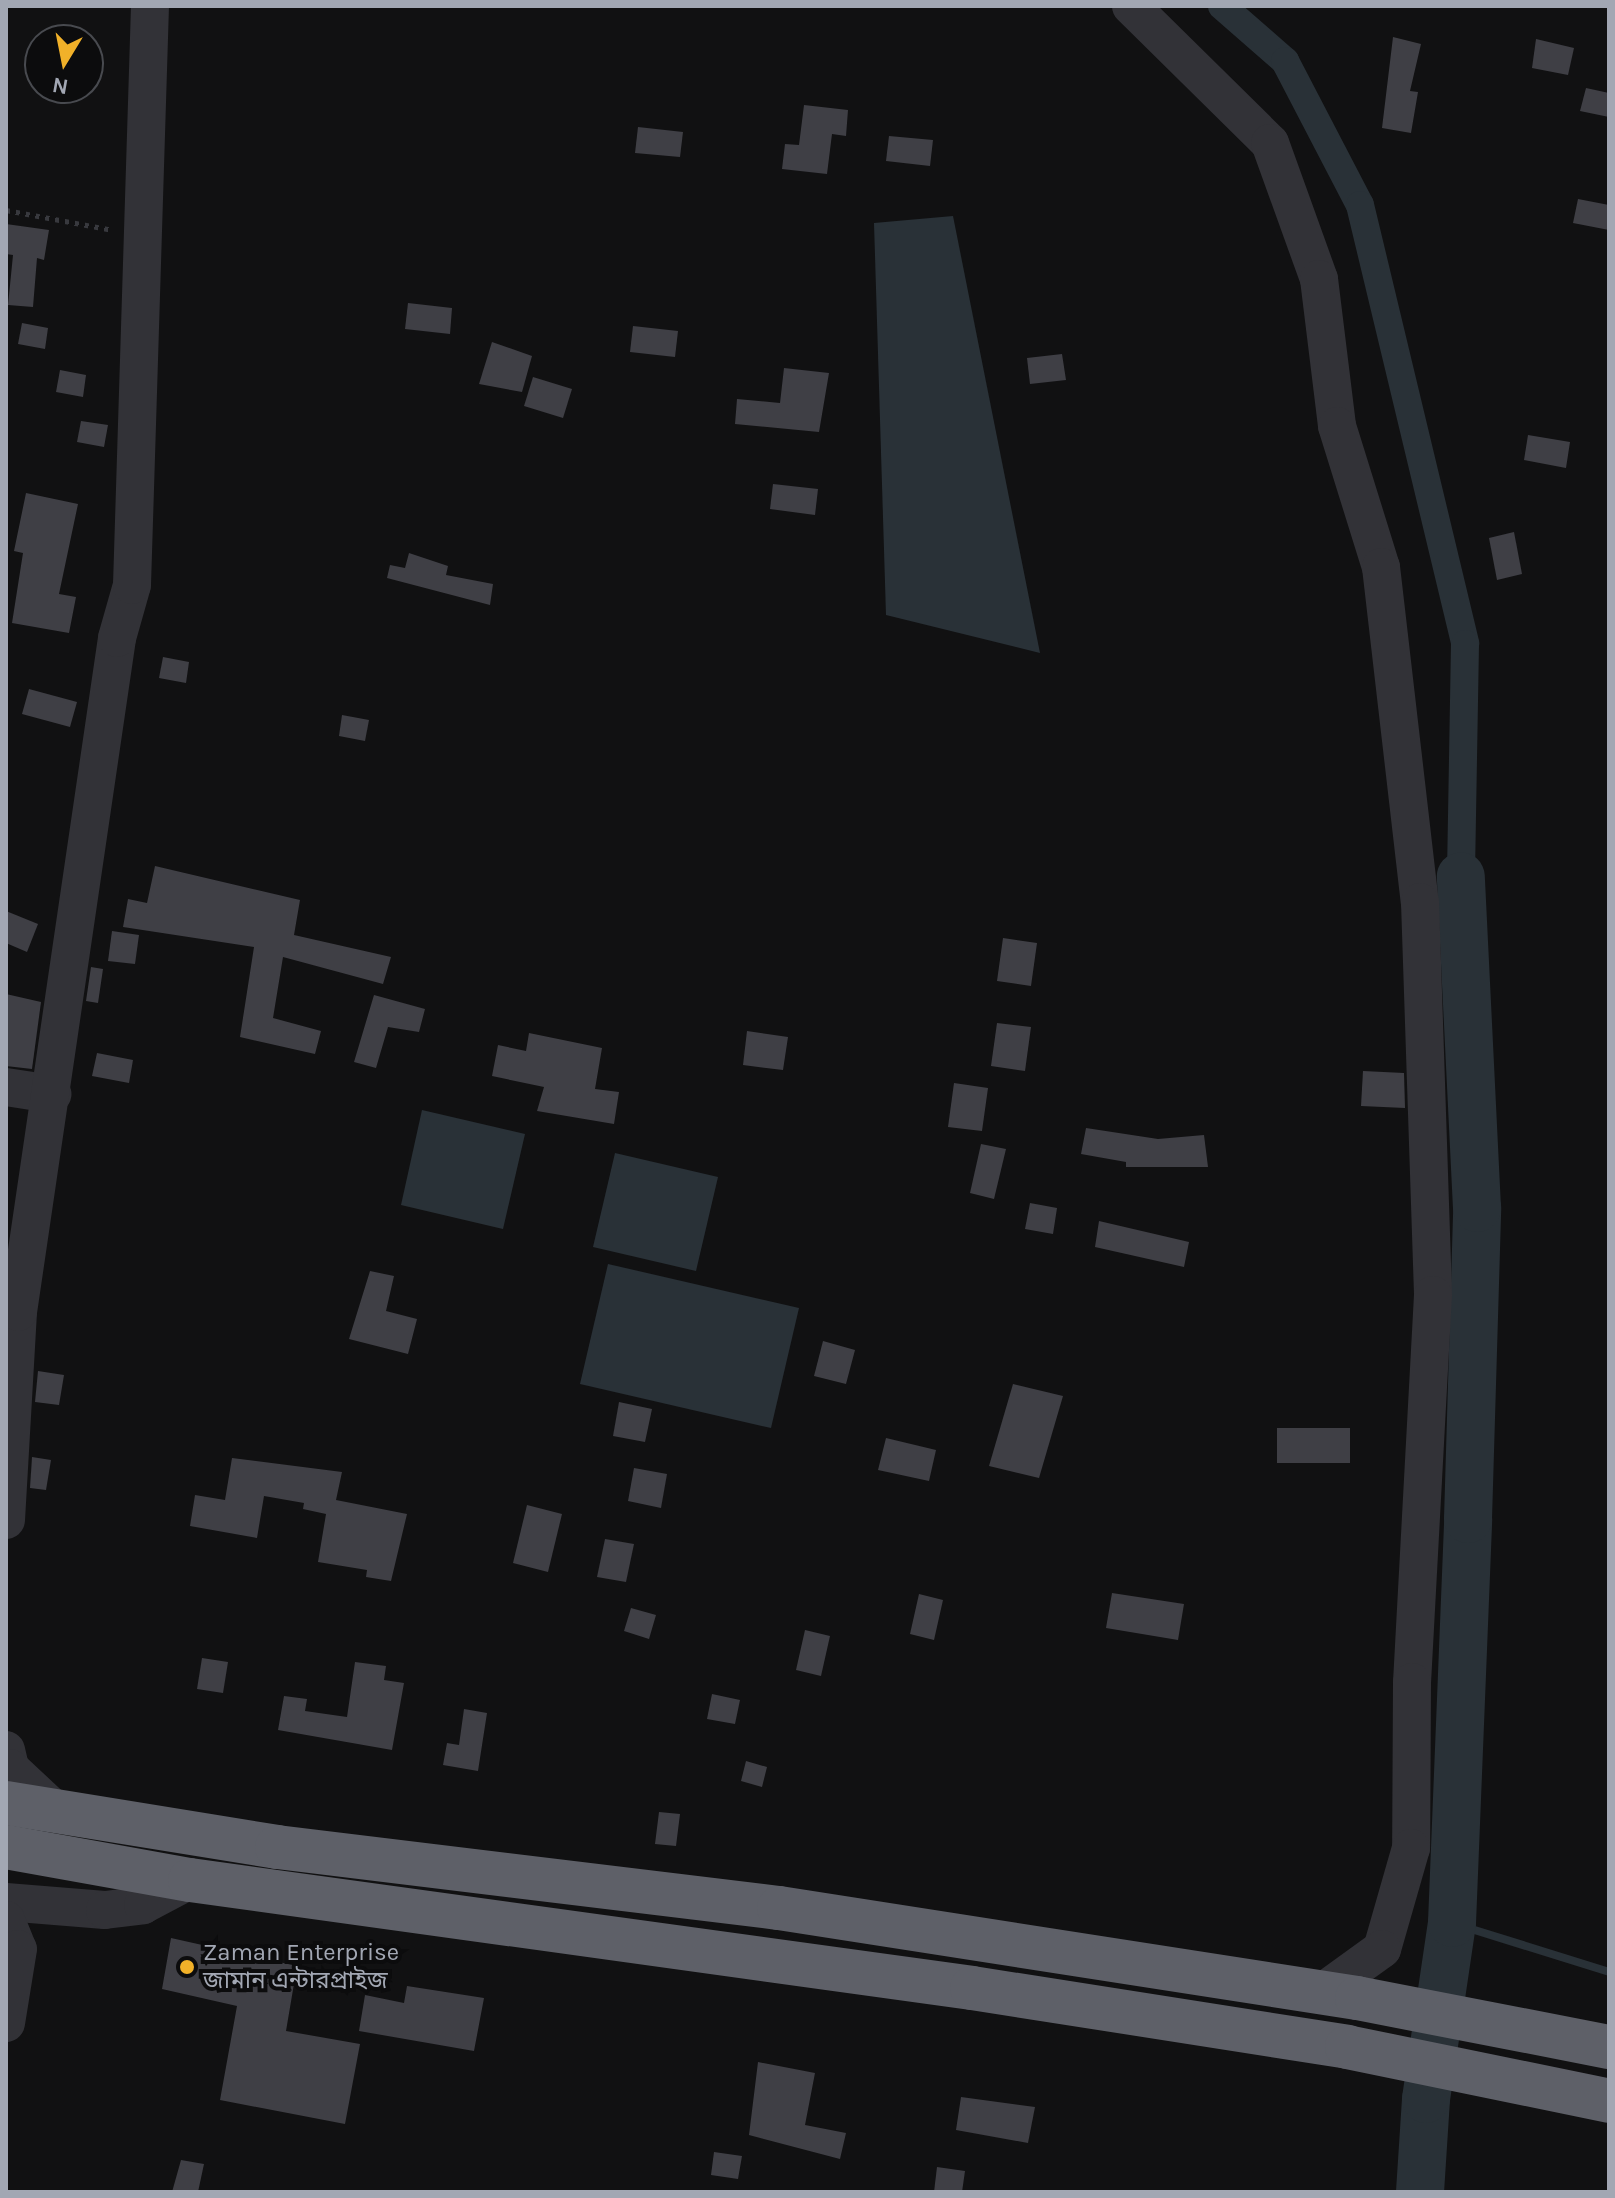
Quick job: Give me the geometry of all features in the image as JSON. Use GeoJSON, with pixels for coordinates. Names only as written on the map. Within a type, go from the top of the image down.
{"type":"FeatureCollection","features":[{"type":"Feature","properties":{"kind":"highway"},"geometry":{"type":"LineString","coordinates":[[32,1808],[277,1847],[779,1908],[1339,1996],[1518,2026],[1609,2047]]}},
{"type":"Feature","properties":{"kind":"highway"},"geometry":{"type":"LineString","coordinates":[[14,1849],[190,1880],[972,1988],[1347,2047],[1609,2101]]}},
{"type":"Feature","properties":{"kind":"street"},"geometry":{"type":"LineString","coordinates":[[6,1520],[18,1312],[117,638],[132,585],[150,6]]}},
{"type":"Feature","properties":{"kind":"street"},"geometry":{"type":"LineString","coordinates":[[1131,6],[1270,143],[1319,279],[1337,426],[1381,567],[1420,902],[1433,1295],[1414,1635],[1411,1848],[1382,1949],[1339,1996]]}},
{"type":"Feature","properties":{"kind":"street"},"geometry":{"type":"LineString","coordinates":[[6,1087],[52,1094]]}},
{"type":"Feature","properties":{"kind":"street"},"geometry":{"type":"LineString","coordinates":[[6,1750],[10,1768],[32,1808]]}},
{"type":"Feature","properties":{"kind":"street"},"geometry":{"type":"LineString","coordinates":[[6,1902],[105,1910],[143,1905],[190,1880]]}},
{"type":"Feature","properties":{"kind":"street"},"geometry":{"type":"LineString","coordinates":[[6,1920],[18,1949],[6,2023]]}},
{"type":"Feature","properties":{"kind":"path"},"geometry":{"type":"LineString","coordinates":[[6,210],[142,236]]}},
{"type":"Feature","properties":{"kind":"shaded area"},"geometry":{"type":"Polygon","coordinates":[[[953,216],[1040,653],[886,615],[874,223],[953,216]]]}},
{"type":"Feature","properties":{"kind":"shaded area"},"geometry":{"type":"Polygon","coordinates":[[[422,1110],[525,1134],[503,1229],[401,1205],[422,1110]]]}},
{"type":"Feature","properties":{"kind":"shaded area"},"geometry":{"type":"Polygon","coordinates":[[[615,1153],[718,1177],[696,1271],[593,1247],[615,1153]]]}},
{"type":"Feature","properties":{"kind":"shaded area"},"geometry":{"type":"Polygon","coordinates":[[[608,1264],[799,1308],[771,1428],[580,1384],[608,1264]]]}},
{"type":"Feature","properties":{"kind":"building"},"geometry":{"type":"Polygon","coordinates":[[[1393,37],[1421,44],[1410,91],[1418,92],[1411,133],[1382,128],[1393,37]]]}},
{"type":"Feature","properties":{"kind":"building"},"geometry":{"type":"Polygon","coordinates":[[[1536,39],[1574,48],[1568,75],[1532,68],[1536,39]]]}},
{"type":"Feature","properties":{"kind":"building"},"geometry":{"type":"Polygon","coordinates":[[[1586,88],[1609,93],[1609,117],[1580,111],[1586,88]]]}},
{"type":"Feature","properties":{"kind":"building"},"geometry":{"type":"Polygon","coordinates":[[[804,105],[848,110],[846,136],[832,134],[827,174],[782,169],[785,144],[799,145],[804,105]]]}},
{"type":"Feature","properties":{"kind":"building"},"geometry":{"type":"Polygon","coordinates":[[[638,127],[683,132],[680,157],[635,153],[638,127]]]}},
{"type":"Feature","properties":{"kind":"building"},"geometry":{"type":"Polygon","coordinates":[[[889,136],[933,140],[930,166],[886,161],[889,136]]]}},
{"type":"Feature","properties":{"kind":"building"},"geometry":{"type":"Polygon","coordinates":[[[1578,199],[1609,205],[1609,230],[1573,223],[1578,199]]]}},
{"type":"Feature","properties":{"kind":"building"},"geometry":{"type":"Polygon","coordinates":[[[6,224],[49,230],[44,260],[37,258],[33,307],[8,305],[13,255],[6,254],[6,224]]]}},
{"type":"Feature","properties":{"kind":"building"},"geometry":{"type":"Polygon","coordinates":[[[408,303],[452,308],[450,334],[405,329],[408,303]]]}},
{"type":"Feature","properties":{"kind":"building"},"geometry":{"type":"Polygon","coordinates":[[[22,323],[48,328],[45,349],[18,344],[22,323]]]}},
{"type":"Feature","properties":{"kind":"building"},"geometry":{"type":"Polygon","coordinates":[[[633,326],[678,331],[675,357],[630,352],[633,326]]]}},
{"type":"Feature","properties":{"kind":"building"},"geometry":{"type":"Polygon","coordinates":[[[492,342],[532,356],[522,392],[479,384],[492,342]]]}},
{"type":"Feature","properties":{"kind":"building"},"geometry":{"type":"Polygon","coordinates":[[[1062,354],[1066,380],[1030,384],[1027,358],[1062,354]]]}},
{"type":"Feature","properties":{"kind":"building"},"geometry":{"type":"Polygon","coordinates":[[[784,368],[829,373],[819,432],[735,424],[737,399],[780,403],[784,368]]]}},
{"type":"Feature","properties":{"kind":"building"},"geometry":{"type":"Polygon","coordinates":[[[60,370],[86,375],[83,397],[56,392],[60,370]]]}},
{"type":"Feature","properties":{"kind":"building"},"geometry":{"type":"Polygon","coordinates":[[[533,377],[572,389],[563,418],[524,406],[533,377]]]}},
{"type":"Feature","properties":{"kind":"building"},"geometry":{"type":"Polygon","coordinates":[[[81,421],[108,425],[104,447],[77,442],[81,421]]]}},
{"type":"Feature","properties":{"kind":"building"},"geometry":{"type":"Polygon","coordinates":[[[1528,435],[1570,442],[1566,468],[1524,460],[1528,435]]]}},
{"type":"Feature","properties":{"kind":"building"},"geometry":{"type":"Polygon","coordinates":[[[773,484],[818,489],[815,515],[770,509],[773,484]]]}},
{"type":"Feature","properties":{"kind":"building"},"geometry":{"type":"Polygon","coordinates":[[[26,493],[78,504],[59,594],[76,597],[69,633],[12,623],[23,553],[14,551],[26,493]]]}},
{"type":"Feature","properties":{"kind":"building"},"geometry":{"type":"Polygon","coordinates":[[[1514,532],[1522,574],[1497,580],[1489,538],[1514,532]]]}},
{"type":"Feature","properties":{"kind":"building"},"geometry":{"type":"Polygon","coordinates":[[[409,553],[448,566],[446,575],[493,584],[490,605],[387,578],[390,565],[405,568],[409,553]]]}},
{"type":"Feature","properties":{"kind":"building"},"geometry":{"type":"Polygon","coordinates":[[[163,657],[189,662],[186,683],[159,678],[163,657]]]}},
{"type":"Feature","properties":{"kind":"building"},"geometry":{"type":"Polygon","coordinates":[[[29,689],[77,702],[70,727],[22,714],[29,689]]]}},
{"type":"Feature","properties":{"kind":"building"},"geometry":{"type":"Polygon","coordinates":[[[342,715],[369,720],[365,741],[339,736],[342,715]]]}},
{"type":"Feature","properties":{"kind":"building"},"geometry":{"type":"Polygon","coordinates":[[[155,866],[300,900],[294,935],[391,957],[383,984],[283,957],[273,1018],[321,1031],[315,1054],[240,1037],[254,947],[123,927],[128,899],[147,903],[155,866]]]}},
{"type":"Feature","properties":{"kind":"building"},"geometry":{"type":"Polygon","coordinates":[[[6,911],[38,924],[27,952],[6,943],[6,911]]]}},
{"type":"Feature","properties":{"kind":"building"},"geometry":{"type":"Polygon","coordinates":[[[112,931],[139,935],[135,964],[108,961],[112,931]]]}},
{"type":"Feature","properties":{"kind":"building"},"geometry":{"type":"Polygon","coordinates":[[[1003,938],[1037,943],[1031,986],[997,981],[1003,938]]]}},
{"type":"Feature","properties":{"kind":"building"},"geometry":{"type":"Polygon","coordinates":[[[91,967],[103,969],[98,1003],[86,1001],[91,967]]]}},
{"type":"Feature","properties":{"kind":"building"},"geometry":{"type":"Polygon","coordinates":[[[6,994],[41,1002],[32,1069],[6,1066],[6,994]]]}},
{"type":"Feature","properties":{"kind":"building"},"geometry":{"type":"Polygon","coordinates":[[[374,995],[425,1009],[419,1032],[388,1027],[376,1068],[354,1062],[374,995]]]}},
{"type":"Feature","properties":{"kind":"building"},"geometry":{"type":"Polygon","coordinates":[[[997,1023],[1031,1027],[1025,1071],[991,1066],[997,1023]]]}},
{"type":"Feature","properties":{"kind":"building"},"geometry":{"type":"Polygon","coordinates":[[[747,1031],[788,1037],[783,1070],[743,1065],[747,1031]]]}},
{"type":"Feature","properties":{"kind":"building"},"geometry":{"type":"Polygon","coordinates":[[[529,1033],[602,1048],[595,1089],[619,1092],[614,1124],[537,1111],[544,1087],[492,1076],[498,1045],[526,1051],[529,1033]]]}},
{"type":"Feature","properties":{"kind":"building"},"geometry":{"type":"Polygon","coordinates":[[[97,1053],[133,1060],[129,1083],[92,1076],[97,1053]]]}},
{"type":"Feature","properties":{"kind":"building"},"geometry":{"type":"Polygon","coordinates":[[[1363,1071],[1404,1073],[1405,1108],[1361,1106],[1363,1071]]]}},
{"type":"Feature","properties":{"kind":"building"},"geometry":{"type":"Polygon","coordinates":[[[954,1083],[988,1088],[982,1131],[948,1127],[954,1083]]]}},
{"type":"Feature","properties":{"kind":"building"},"geometry":{"type":"Polygon","coordinates":[[[1086,1128],[1158,1139],[1204,1135],[1208,1167],[1126,1167],[1126,1162],[1081,1154],[1086,1128]]]}},
{"type":"Feature","properties":{"kind":"building"},"geometry":{"type":"Polygon","coordinates":[[[981,1144],[1006,1149],[994,1199],[970,1193],[981,1144]]]}},
{"type":"Feature","properties":{"kind":"building"},"geometry":{"type":"Polygon","coordinates":[[[1030,1203],[1057,1208],[1053,1234],[1025,1229],[1030,1203]]]}},
{"type":"Feature","properties":{"kind":"building"},"geometry":{"type":"Polygon","coordinates":[[[1099,1221],[1189,1242],[1184,1267],[1095,1247],[1099,1221]]]}},
{"type":"Feature","properties":{"kind":"building"},"geometry":{"type":"Polygon","coordinates":[[[370,1271],[394,1276],[386,1311],[417,1319],[408,1354],[349,1339],[370,1271]]]}},
{"type":"Feature","properties":{"kind":"building"},"geometry":{"type":"Polygon","coordinates":[[[823,1341],[855,1350],[846,1384],[814,1376],[823,1341]]]}},
{"type":"Feature","properties":{"kind":"building"},"geometry":{"type":"Polygon","coordinates":[[[38,1371],[64,1375],[59,1405],[35,1402],[38,1371]]]}},
{"type":"Feature","properties":{"kind":"building"},"geometry":{"type":"Polygon","coordinates":[[[1013,1384],[1063,1396],[1039,1478],[989,1466],[1013,1384]]]}},
{"type":"Feature","properties":{"kind":"building"},"geometry":{"type":"Polygon","coordinates":[[[619,1402],[652,1409],[645,1442],[613,1436],[619,1402]]]}},
{"type":"Feature","properties":{"kind":"building"},"geometry":{"type":"Polygon","coordinates":[[[1277,1428],[1350,1428],[1350,1463],[1277,1463],[1277,1428]]]}},
{"type":"Feature","properties":{"kind":"building"},"geometry":{"type":"Polygon","coordinates":[[[886,1438],[936,1450],[929,1481],[878,1470],[886,1438]]]}},
{"type":"Feature","properties":{"kind":"building"},"geometry":{"type":"Polygon","coordinates":[[[32,1457],[51,1460],[46,1490],[30,1488],[32,1457]]]}},
{"type":"Feature","properties":{"kind":"building"},"geometry":{"type":"Polygon","coordinates":[[[232,1458],[342,1472],[336,1500],[407,1514],[391,1581],[366,1577],[367,1570],[318,1562],[326,1514],[303,1509],[304,1503],[264,1496],[257,1538],[190,1526],[195,1495],[225,1500],[232,1458]]]}},
{"type":"Feature","properties":{"kind":"building"},"geometry":{"type":"Polygon","coordinates":[[[634,1468],[667,1474],[661,1508],[628,1501],[634,1468]]]}},
{"type":"Feature","properties":{"kind":"building"},"geometry":{"type":"Polygon","coordinates":[[[527,1505],[562,1514],[548,1572],[513,1563],[527,1505]]]}},
{"type":"Feature","properties":{"kind":"building"},"geometry":{"type":"Polygon","coordinates":[[[605,1539],[634,1544],[626,1582],[597,1577],[605,1539]]]}},
{"type":"Feature","properties":{"kind":"building"},"geometry":{"type":"Polygon","coordinates":[[[1112,1593],[1184,1604],[1178,1640],[1106,1628],[1112,1593]]]}},
{"type":"Feature","properties":{"kind":"building"},"geometry":{"type":"Polygon","coordinates":[[[919,1594],[943,1600],[934,1640],[910,1634],[919,1594]]]}},
{"type":"Feature","properties":{"kind":"building"},"geometry":{"type":"Polygon","coordinates":[[[631,1608],[656,1615],[649,1639],[624,1631],[631,1608]]]}},
{"type":"Feature","properties":{"kind":"building"},"geometry":{"type":"Polygon","coordinates":[[[805,1630],[830,1636],[821,1676],[796,1670],[805,1630]]]}},
{"type":"Feature","properties":{"kind":"building"},"geometry":{"type":"Polygon","coordinates":[[[202,1658],[228,1662],[223,1693],[197,1689],[202,1658]]]}},
{"type":"Feature","properties":{"kind":"building"},"geometry":{"type":"Polygon","coordinates":[[[355,1662],[386,1666],[384,1680],[404,1683],[392,1750],[278,1730],[284,1696],[307,1699],[305,1711],[347,1717],[355,1662]]]}},
{"type":"Feature","properties":{"kind":"building"},"geometry":{"type":"Polygon","coordinates":[[[712,1694],[740,1700],[735,1724],[707,1719],[712,1694]]]}},
{"type":"Feature","properties":{"kind":"building"},"geometry":{"type":"Polygon","coordinates":[[[464,1709],[487,1713],[478,1771],[443,1765],[447,1743],[459,1745],[464,1709]]]}},
{"type":"Feature","properties":{"kind":"building"},"geometry":{"type":"Polygon","coordinates":[[[746,1761],[767,1767],[762,1787],[741,1781],[746,1761]]]}},
{"type":"Feature","properties":{"kind":"building"},"geometry":{"type":"Polygon","coordinates":[[[659,1812],[680,1814],[676,1846],[655,1844],[659,1812]]]}},
{"type":"Feature","properties":{"kind":"building"},"geometry":{"type":"Polygon","coordinates":[[[171,1938],[297,1966],[286,2031],[360,2044],[345,2124],[220,2100],[237,2006],[162,1989],[171,1938]]]}},
{"type":"Feature","properties":{"kind":"building"},"geometry":{"type":"Polygon","coordinates":[[[407,1986],[484,1998],[474,2051],[359,2031],[365,1995],[404,2003],[407,1986]]]}},
{"type":"Feature","properties":{"kind":"building"},"geometry":{"type":"Polygon","coordinates":[[[758,2062],[815,2073],[805,2125],[846,2133],[840,2159],[749,2135],[758,2062]]]}},
{"type":"Feature","properties":{"kind":"building"},"geometry":{"type":"Polygon","coordinates":[[[961,2097],[1035,2107],[1028,2143],[956,2130],[961,2097]]]}},
{"type":"Feature","properties":{"kind":"building"},"geometry":{"type":"Polygon","coordinates":[[[714,2152],[742,2156],[738,2179],[711,2175],[714,2152]]]}},
{"type":"Feature","properties":{"kind":"building"},"geometry":{"type":"Polygon","coordinates":[[[181,2160],[204,2164],[198,2192],[172,2192],[181,2160]]]}},
{"type":"Feature","properties":{"kind":"building"},"geometry":{"type":"Polygon","coordinates":[[[937,2167],[965,2171],[962,2192],[934,2192],[937,2167]]]}},
{"type":"Feature","properties":{"kind":"waterway"},"geometry":{"type":"LineString","coordinates":[[1222,6],[1285,61],[1360,205],[1465,644],[1461,876]]}},
{"type":"Feature","properties":{"kind":"waterway"},"geometry":{"type":"LineString","coordinates":[[1420,2192],[1426,2099],[1452,1923],[1468,1519],[1477,1208],[1461,876]]}},
{"type":"Feature","properties":{"kind":"waterway"},"geometry":{"type":"LineString","coordinates":[[1452,1923],[1609,1972]]}},
{"type":"Feature","properties":{"kind":"place","name":"Zaman Enterprise জামান এন্টারপ্রাইজ"},"geometry":{"type":"Point","coordinates":[187,1967]}}]}
